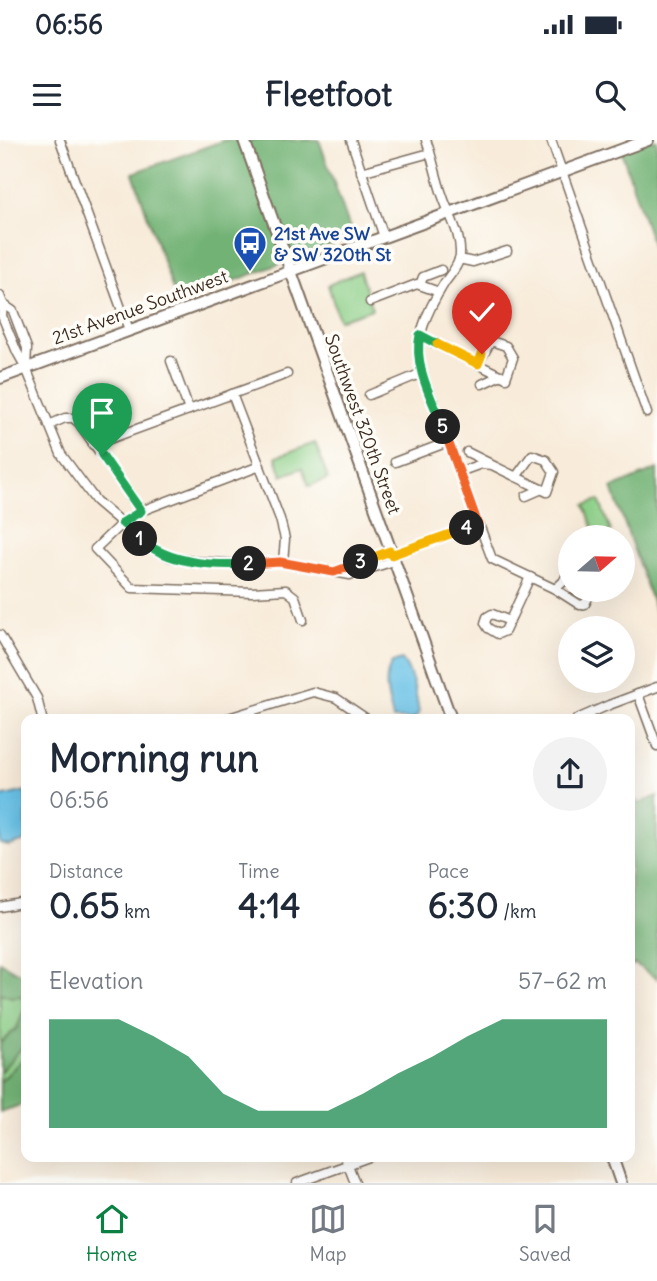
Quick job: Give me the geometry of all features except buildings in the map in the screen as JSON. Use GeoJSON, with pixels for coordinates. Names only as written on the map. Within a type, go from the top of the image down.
{"type":"FeatureCollection","features":[{"type":"Feature","properties":{"kind":"main road","name":"Southwest 320th Street"},"geometry":{"type":"LineString","coordinates":[[244,140],[449,714]]}},
{"type":"Feature","properties":{"kind":"main road","name":"21st Avenue Southwest"},"geometry":{"type":"LineString","coordinates":[[0,377],[648,140]]}},
{"type":"Feature","properties":{"kind":"main road"},"geometry":{"type":"LineString","coordinates":[[614,1162],[621,1183]]}},
{"type":"Feature","properties":{"kind":"street"},"geometry":{"type":"LineString","coordinates":[[60,140],[129,330]]}},
{"type":"Feature","properties":{"kind":"street"},"geometry":{"type":"LineString","coordinates":[[351,140],[384,237]]}},
{"type":"Feature","properties":{"kind":"street"},"geometry":{"type":"LineString","coordinates":[[426,140],[459,242],[459,259],[439,292],[420,335],[418,350],[422,373],[492,559],[558,591]]}},
{"type":"Feature","properties":{"kind":"street"},"geometry":{"type":"LineString","coordinates":[[551,140],[648,412]]}},
{"type":"Feature","properties":{"kind":"street"},"geometry":{"type":"LineString","coordinates":[[361,172],[430,153]]}},
{"type":"Feature","properties":{"kind":"street"},"geometry":{"type":"LineString","coordinates":[[459,259],[473,262],[507,251]]}},
{"type":"Feature","properties":{"kind":"street"},"geometry":{"type":"LineString","coordinates":[[420,285],[423,277],[441,270]]}},
{"type":"Feature","properties":{"kind":"street"},"geometry":{"type":"LineString","coordinates":[[370,302],[413,285],[439,292]]}},
{"type":"Feature","properties":{"kind":"street"},"geometry":{"type":"LineString","coordinates":[[1,301],[2,316],[61,454],[96,501],[150,547],[170,557],[241,564],[283,562],[356,574],[392,556],[478,524]]}},
{"type":"Feature","properties":{"kind":"street"},"geometry":{"type":"LineString","coordinates":[[420,335],[478,364],[506,377],[513,360],[506,346],[490,341],[478,364]]}},
{"type":"Feature","properties":{"kind":"street"},"geometry":{"type":"LineString","coordinates":[[171,361],[189,410]]}},
{"type":"Feature","properties":{"kind":"street"},"geometry":{"type":"LineString","coordinates":[[369,395],[422,373]]}},
{"type":"Feature","properties":{"kind":"street"},"geometry":{"type":"LineString","coordinates":[[93,445],[287,374]]}},
{"type":"Feature","properties":{"kind":"street"},"geometry":{"type":"LineString","coordinates":[[482,384],[501,375]]}},
{"type":"Feature","properties":{"kind":"street"},"geometry":{"type":"LineString","coordinates":[[232,394],[280,519],[285,539],[283,562]]}},
{"type":"Feature","properties":{"kind":"street"},"geometry":{"type":"LineString","coordinates":[[48,425],[65,418],[73,418],[79,423],[141,511]]}},
{"type":"Feature","properties":{"kind":"street"},"geometry":{"type":"LineString","coordinates":[[395,462],[448,442]]}},
{"type":"Feature","properties":{"kind":"street"},"geometry":{"type":"LineString","coordinates":[[467,452],[492,465],[516,477],[542,489],[547,492],[553,475],[552,467],[546,460],[530,455],[516,477]]}},
{"type":"Feature","properties":{"kind":"street"},"geometry":{"type":"LineString","coordinates":[[459,472],[481,464],[492,465]]}},
{"type":"Feature","properties":{"kind":"street"},"geometry":{"type":"LineString","coordinates":[[260,466],[141,511],[122,523],[95,549],[132,588],[252,592],[286,590],[295,597],[303,620]]}},
{"type":"Feature","properties":{"kind":"street"},"geometry":{"type":"LineString","coordinates":[[526,496],[542,489]]}},
{"type":"Feature","properties":{"kind":"street"},"geometry":{"type":"LineString","coordinates":[[510,621],[530,577]]}},
{"type":"Feature","properties":{"kind":"street"},"geometry":{"type":"LineString","coordinates":[[0,637],[37,698],[41,714]]}},
{"type":"Feature","properties":{"kind":"street"},"geometry":{"type":"LineString","coordinates":[[589,714],[657,687]]}},
{"type":"Feature","properties":{"kind":"street"},"geometry":{"type":"LineString","coordinates":[[240,714],[305,693],[319,693],[336,698],[360,714]]}},
{"type":"Feature","properties":{"kind":"street"},"geometry":{"type":"LineString","coordinates":[[638,694],[657,746]]}},
{"type":"Feature","properties":{"kind":"street"},"geometry":{"type":"LineString","coordinates":[[0,907],[21,905]]}},
{"type":"Feature","properties":{"kind":"street"},"geometry":{"type":"LineString","coordinates":[[297,1183],[344,1162]]}},
{"type":"Feature","properties":{"kind":"street"},"geometry":{"type":"LineString","coordinates":[[346,1162],[355,1183]]}},
{"type":"Feature","properties":{"kind":"green space"},"geometry":{"type":"Polygon","coordinates":[[[225,140],[319,140],[353,237],[177,302],[133,173],[225,140]]]}},
{"type":"Feature","properties":{"kind":"green space"},"geometry":{"type":"Polygon","coordinates":[[[648,140],[657,140],[657,259],[621,150],[648,140]]]}},
{"type":"Feature","properties":{"kind":"green space"},"geometry":{"type":"Polygon","coordinates":[[[360,271],[372,309],[339,320],[328,285],[360,271]]]}},
{"type":"Feature","properties":{"kind":"green space"},"geometry":{"type":"Polygon","coordinates":[[[315,443],[328,479],[309,486],[302,468],[282,476],[276,457],[315,443]]]}},
{"type":"Feature","properties":{"kind":"green space"},"geometry":{"type":"Polygon","coordinates":[[[657,469],[657,616],[635,553],[635,525],[625,525],[612,488],[657,469]]]}},
{"type":"Feature","properties":{"kind":"green space"},"geometry":{"type":"Polygon","coordinates":[[[599,500],[609,525],[592,525],[585,505],[599,500]]]}},
{"type":"Feature","properties":{"kind":"green space"},"geometry":{"type":"Polygon","coordinates":[[[657,796],[657,979],[635,964],[635,799],[639,804],[657,796]]]}},
{"type":"Feature","properties":{"kind":"green space"},"geometry":{"type":"Polygon","coordinates":[[[0,962],[21,972],[21,1105],[0,1112],[0,962]]]}},
{"type":"Feature","properties":{"kind":"green space"},"geometry":{"type":"Polygon","coordinates":[[[0,962],[21,972],[21,996],[11,997],[0,993],[0,962]]]}},
{"type":"Feature","properties":{"kind":"green space"},"geometry":{"type":"Polygon","coordinates":[[[21,1017],[21,1049],[0,1072],[0,1043],[17,1028],[21,1017]]]}},
{"type":"Feature","properties":{"kind":"green space"},"geometry":{"type":"Polygon","coordinates":[[[21,1061],[21,1105],[0,1112],[0,1082],[21,1061]]]}},
{"type":"Feature","properties":{"kind":"water"},"geometry":{"type":"Polygon","coordinates":[[[402,660],[406,665],[417,700],[418,714],[392,714],[386,684],[392,663],[402,660]]]}},
{"type":"Feature","properties":{"kind":"water"},"geometry":{"type":"Polygon","coordinates":[[[21,792],[21,842],[9,846],[0,844],[0,797],[21,792]]]}},
{"type":"Feature","properties":{"kind":"place","name":"21st Ave SW & SW 320th St"},"geometry":{"type":"Point","coordinates":[250,273]}},
{"type":"Feature","properties":{"kind":"route"},"geometry":{"type":"LineString","coordinates":[[102,455],[141,511],[122,523],[150,547],[170,557],[241,564],[280,562],[334,572],[342,570],[390,551],[391,555],[478,524],[419,362],[418,343],[420,335],[478,364],[482,354]]}}]}
